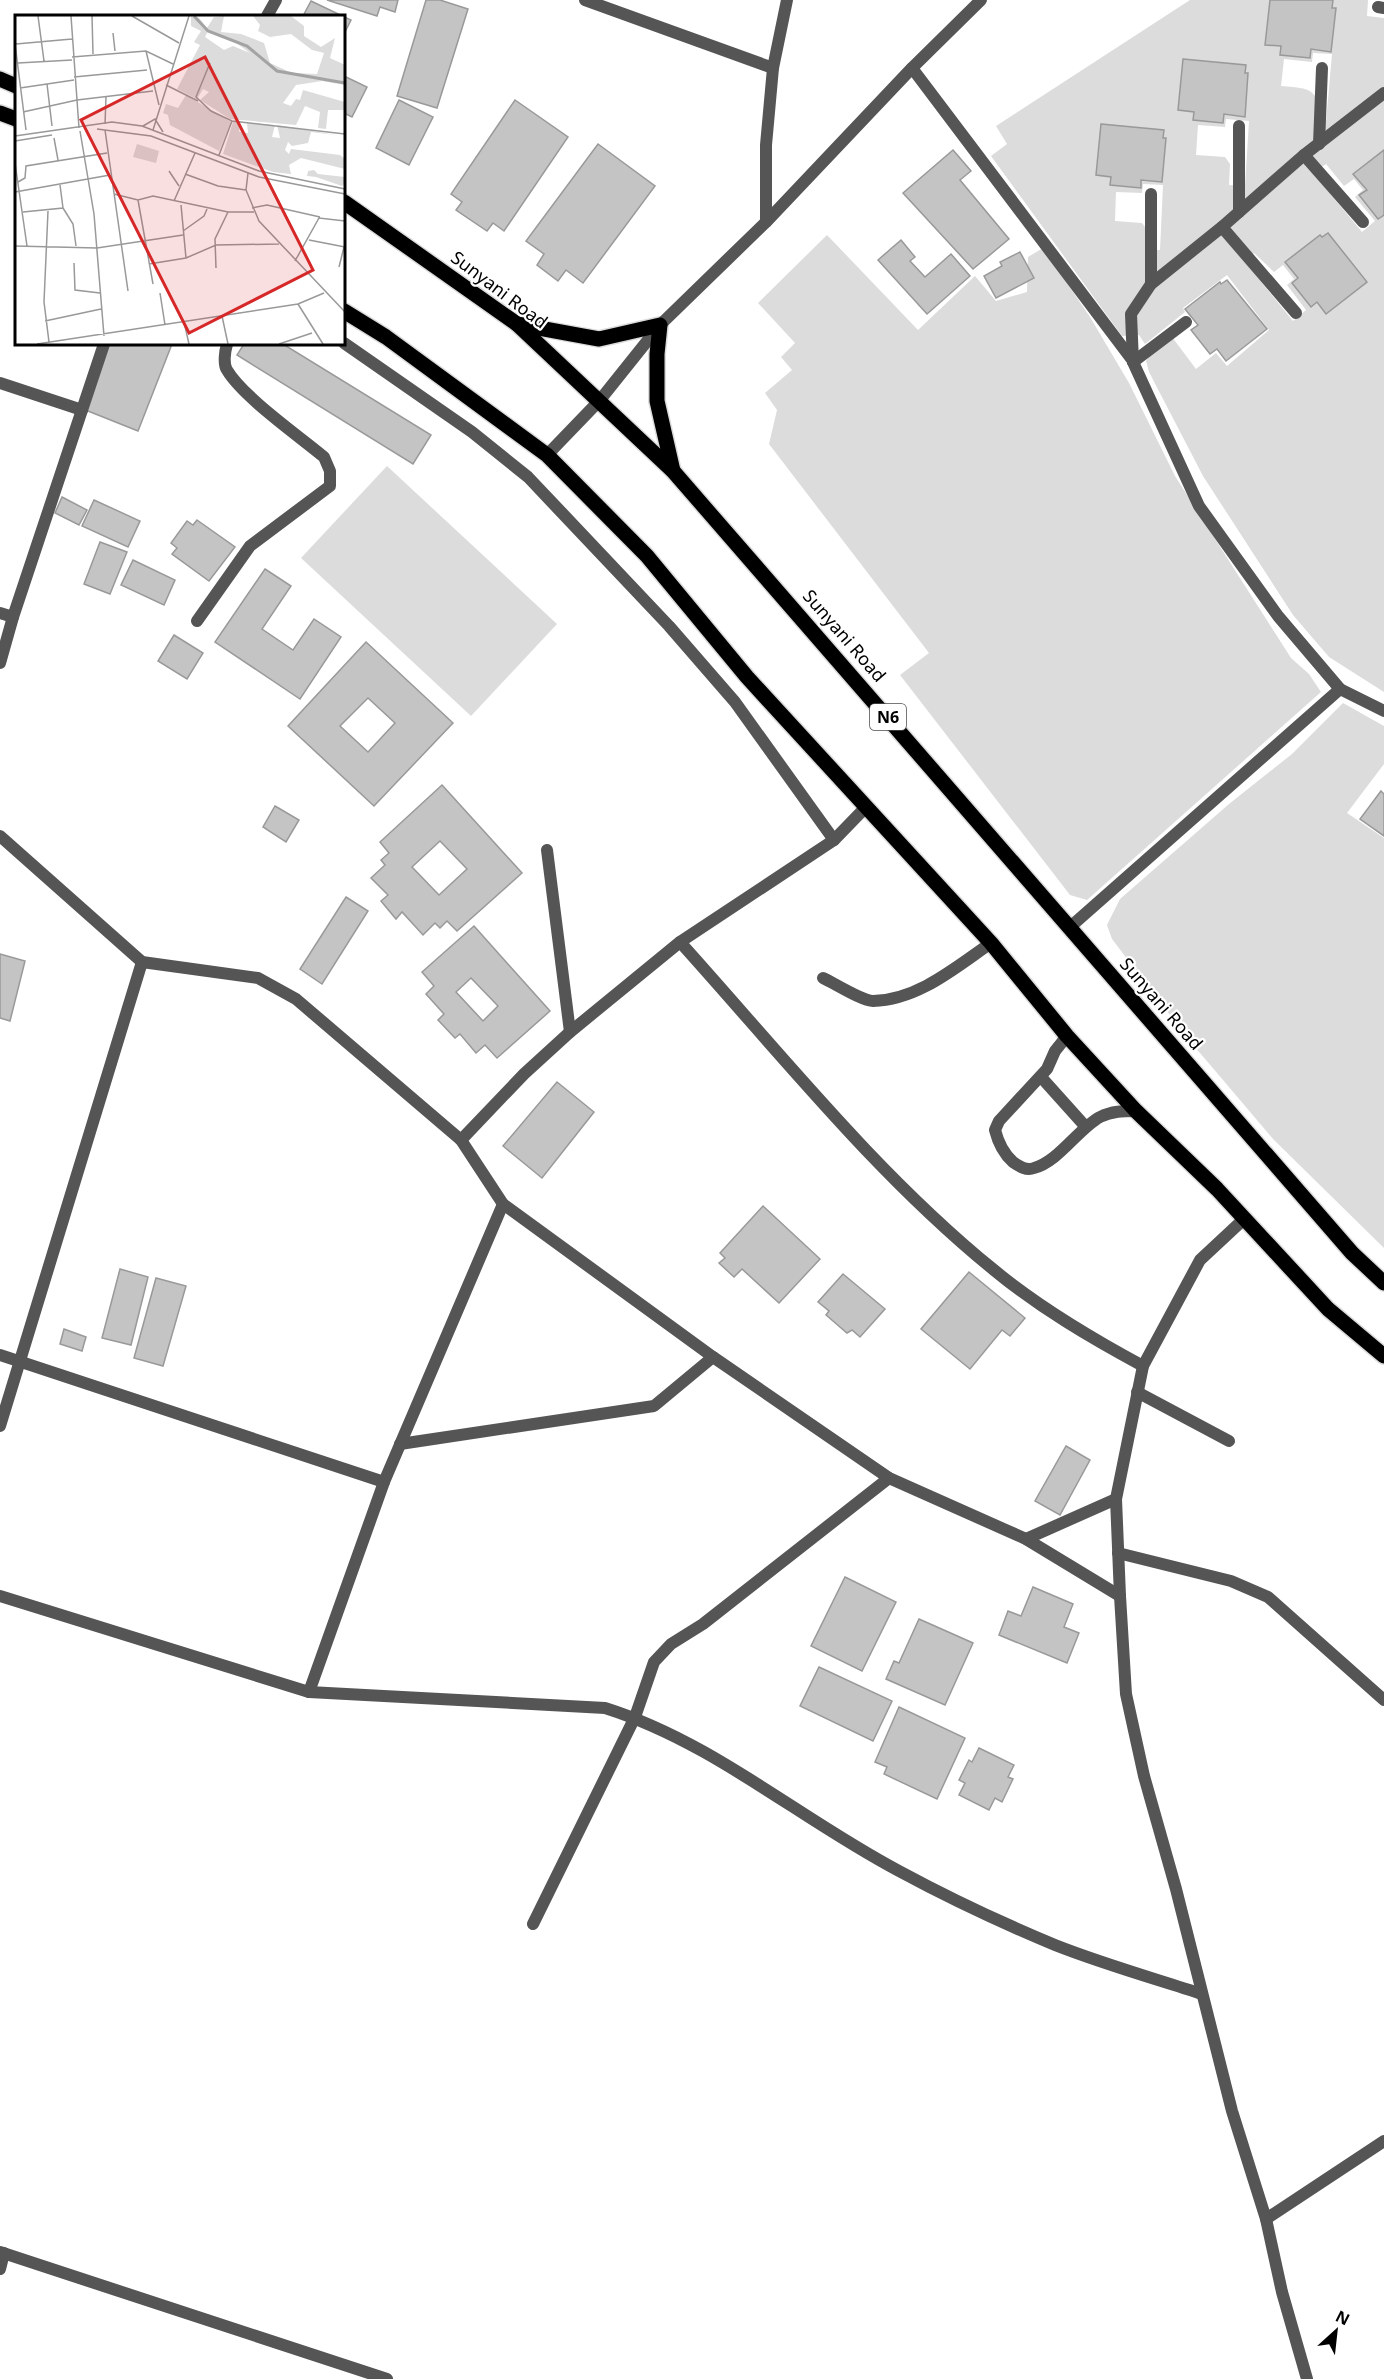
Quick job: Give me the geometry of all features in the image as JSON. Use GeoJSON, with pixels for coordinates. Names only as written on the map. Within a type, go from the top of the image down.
{"type":"FeatureCollection","features":[{"type":"Feature","properties":{"kind":"main road"},"geometry":{"type":"LineString","coordinates":[[0,80],[15,86]]}},
{"type":"Feature","properties":{"kind":"main road"},"geometry":{"type":"LineString","coordinates":[[0,113],[15,119]]}},
{"type":"Feature","properties":{"kind":"main road","name":"Sunyani Road"},"geometry":{"type":"LineString","coordinates":[[345,203],[517,324],[673,471],[1352,1253],[1384,1283]]}},
{"type":"Feature","properties":{"kind":"main road"},"geometry":{"type":"LineString","coordinates":[[345,312],[386,337],[547,455],[647,556],[747,677],[991,943],[1067,1036],[1136,1111],[1217,1189],[1329,1309],[1384,1356]]}},
{"type":"Feature","properties":{"kind":"main road"},"geometry":{"type":"LineString","coordinates":[[517,324],[599,339],[660,325],[657,354],[657,401],[673,471]]}},
{"type":"Feature","properties":{"kind":"street"},"geometry":{"type":"LineString","coordinates":[[268,15],[276,0]]}},
{"type":"Feature","properties":{"kind":"street"},"geometry":{"type":"LineString","coordinates":[[585,0],[773,68]]}},
{"type":"Feature","properties":{"kind":"street"},"geometry":{"type":"LineString","coordinates":[[766,222],[766,145],[773,68],[787,0]]}},
{"type":"Feature","properties":{"kind":"street"},"geometry":{"type":"LineString","coordinates":[[547,455],[600,400],[660,325],[766,222],[912,68],[981,0]]}},
{"type":"Feature","properties":{"kind":"street"},"geometry":{"type":"LineString","coordinates":[[912,68],[1133,362],[1199,506],[1278,616],[1340,689],[1384,711]]}},
{"type":"Feature","properties":{"kind":"street"},"geometry":{"type":"LineString","coordinates":[[1319,144],[1322,68]]}},
{"type":"Feature","properties":{"kind":"street"},"geometry":{"type":"LineString","coordinates":[[1133,362],[1131,314],[1151,285],[1304,155],[1384,93]]}},
{"type":"Feature","properties":{"kind":"street"},"geometry":{"type":"LineString","coordinates":[[1239,126],[1239,212]]}},
{"type":"Feature","properties":{"kind":"street"},"geometry":{"type":"LineString","coordinates":[[1304,155],[1363,222]]}},
{"type":"Feature","properties":{"kind":"street"},"geometry":{"type":"LineString","coordinates":[[1151,194],[1151,285]]}},
{"type":"Feature","properties":{"kind":"street"},"geometry":{"type":"LineString","coordinates":[[1222,227],[1296,313]]}},
{"type":"Feature","properties":{"kind":"street"},"geometry":{"type":"LineString","coordinates":[[1133,362],[1186,322]]}},
{"type":"Feature","properties":{"kind":"street"},"geometry":{"type":"LineString","coordinates":[[345,344],[472,432],[528,477],[669,626],[735,702],[834,840]]}},
{"type":"Feature","properties":{"kind":"street"},"geometry":{"type":"LineString","coordinates":[[0,663],[13,617],[104,345]]}},
{"type":"Feature","properties":{"kind":"street"},"geometry":{"type":"LineString","coordinates":[[197,621],[250,546],[330,486],[330,471],[324,457],[244,390],[226,369],[227,345]]}},
{"type":"Feature","properties":{"kind":"street"},"geometry":{"type":"LineString","coordinates":[[0,383],[82,410]]}},
{"type":"Feature","properties":{"kind":"street"},"geometry":{"type":"LineString","coordinates":[[0,613],[13,617]]}},
{"type":"Feature","properties":{"kind":"street"},"geometry":{"type":"LineString","coordinates":[[1069,928],[1340,689]]}},
{"type":"Feature","properties":{"kind":"street"},"geometry":{"type":"LineString","coordinates":[[461,1140],[524,1074],[570,1032],[680,942],[834,840],[866,808]]}},
{"type":"Feature","properties":{"kind":"street"},"geometry":{"type":"LineString","coordinates":[[0,836],[142,962],[210,969],[258,978],[296,999],[461,1140],[503,1204],[713,1357],[889,1478],[1026,1539],[1120,1596]]}},
{"type":"Feature","properties":{"kind":"street"},"geometry":{"type":"LineString","coordinates":[[547,850],[570,1032]]}},
{"type":"Feature","properties":{"kind":"street"},"geometry":{"type":"LineString","coordinates":[[680,942],[862,1145],[920,1203],[994,1270],[1082,1333],[1143,1366]]}},
{"type":"Feature","properties":{"kind":"street"},"geometry":{"type":"LineString","coordinates":[[823,978],[871,1001],[908,994],[932,983],[991,943]]}},
{"type":"Feature","properties":{"kind":"street"},"geometry":{"type":"LineString","coordinates":[[0,1426],[142,962]]}},
{"type":"Feature","properties":{"kind":"street"},"geometry":{"type":"LineString","coordinates":[[1067,1036],[1041,1077],[999,1121],[995,1130],[1008,1158],[1021,1168],[1034,1169],[1050,1159],[1085,1126],[1102,1116],[1115,1111],[1136,1111]]}},
{"type":"Feature","properties":{"kind":"street"},"geometry":{"type":"LineString","coordinates":[[1041,1077],[1085,1126]]}},
{"type":"Feature","properties":{"kind":"street"},"geometry":{"type":"LineString","coordinates":[[309,1692],[384,1482],[503,1204]]}},
{"type":"Feature","properties":{"kind":"street"},"geometry":{"type":"LineString","coordinates":[[1244,1219],[1200,1260],[1143,1366],[1116,1499],[1120,1596],[1126,1694],[1144,1776],[1176,1889],[1232,2111],[1266,2219],[1282,2292],[1307,2379]]}},
{"type":"Feature","properties":{"kind":"street"},"geometry":{"type":"LineString","coordinates":[[0,1355],[384,1482]]}},
{"type":"Feature","properties":{"kind":"street"},"geometry":{"type":"LineString","coordinates":[[400,1444],[654,1406],[713,1357]]}},
{"type":"Feature","properties":{"kind":"street"},"geometry":{"type":"LineString","coordinates":[[1137,1392],[1229,1441]]}},
{"type":"Feature","properties":{"kind":"street"},"geometry":{"type":"LineString","coordinates":[[533,1924],[635,1717],[654,1662],[671,1644],[702,1624],[889,1478]]}},
{"type":"Feature","properties":{"kind":"street"},"geometry":{"type":"LineString","coordinates":[[1026,1539],[1116,1499]]}},
{"type":"Feature","properties":{"kind":"street"},"geometry":{"type":"LineString","coordinates":[[1118,1553],[1231,1581],[1268,1597],[1384,1700]]}},
{"type":"Feature","properties":{"kind":"street"},"geometry":{"type":"LineString","coordinates":[[0,1596],[309,1692],[605,1708],[635,1717],[708,1753],[897,1871],[1056,1945],[1202,1995]]}},
{"type":"Feature","properties":{"kind":"street"},"geometry":{"type":"LineString","coordinates":[[1266,2219],[1384,2141]]}},
{"type":"Feature","properties":{"kind":"street"},"geometry":{"type":"LineString","coordinates":[[0,2269],[2,2253],[366,2376],[387,2379]]}},
{"type":"Feature","properties":{"kind":"shaded area"},"geometry":{"type":"Polygon","coordinates":[[[1190,0],[1368,0],[1367,16],[1384,18],[1384,692],[1329,657],[1293,615],[1203,476],[1149,372],[1146,361],[1172,337],[1196,369],[1216,353],[1227,366],[1269,330],[1227,275],[1183,308],[1185,312],[1145,344],[1139,335],[1122,336],[991,156],[1007,144],[996,126],[1190,0]],[[1313,53],[1312,62],[1284,59],[1281,86],[1301,88],[1312,93],[1319,103],[1326,122],[1332,54],[1313,53]],[[1226,119],[1225,127],[1198,125],[1196,155],[1225,157],[1230,164],[1229,185],[1245,186],[1249,121],[1226,119]],[[1326,164],[1313,173],[1362,232],[1375,221],[1355,197],[1363,190],[1354,179],[1344,186],[1326,164]],[[1143,184],[1142,193],[1116,192],[1115,221],[1142,223],[1145,227],[1145,250],[1160,250],[1163,185],[1143,184]],[[1254,253],[1244,261],[1293,321],[1306,310],[1287,285],[1294,279],[1283,265],[1274,272],[1254,253]]]}},
{"type":"Feature","properties":{"kind":"shaded area"},"geometry":{"type":"Polygon","coordinates":[[[827,235],[918,330],[975,276],[996,301],[1027,292],[1028,257],[1043,248],[1090,317],[1129,383],[1175,476],[1291,658],[1309,674],[1321,692],[1087,900],[1070,895],[900,675],[929,653],[769,444],[777,410],[765,393],[792,370],[781,357],[795,343],[758,303],[827,235]]]}},
{"type":"Feature","properties":{"kind":"shaded area"},"geometry":{"type":"Polygon","coordinates":[[[387,466],[557,624],[471,716],[301,558],[387,466]]]}},
{"type":"Feature","properties":{"kind":"shaded area"},"geometry":{"type":"Polygon","coordinates":[[[1343,703],[1384,726],[1384,764],[1347,813],[1384,838],[1384,1248],[1273,1139],[1189,1040],[1112,939],[1107,925],[1120,899],[1229,804],[1292,754],[1343,703]]]}},
{"type":"Feature","properties":{"kind":"building"},"geometry":{"type":"Polygon","coordinates":[[[327,0],[398,0],[395,12],[380,7],[377,16],[327,0]]]}},
{"type":"Feature","properties":{"kind":"building"},"geometry":{"type":"Polygon","coordinates":[[[426,0],[440,0],[468,9],[437,108],[397,96],[426,0]]]}},
{"type":"Feature","properties":{"kind":"building"},"geometry":{"type":"Polygon","coordinates":[[[1270,0],[1333,0],[1332,8],[1336,8],[1331,52],[1311,49],[1310,58],[1280,55],[1281,46],[1265,45],[1270,0]]]}},
{"type":"Feature","properties":{"kind":"building"},"geometry":{"type":"Polygon","coordinates":[[[311,1],[341,15],[304,15],[311,1]]]}},
{"type":"Feature","properties":{"kind":"building"},"geometry":{"type":"Polygon","coordinates":[[[345,17],[351,20],[345,32],[345,17]]]}},
{"type":"Feature","properties":{"kind":"building"},"geometry":{"type":"Polygon","coordinates":[[[1183,59],[1246,65],[1245,73],[1248,73],[1245,117],[1224,114],[1223,123],[1193,120],[1194,112],[1178,110],[1183,59]]]}},
{"type":"Feature","properties":{"kind":"building"},"geometry":{"type":"Polygon","coordinates":[[[345,76],[367,87],[352,117],[345,114],[345,76]]]}},
{"type":"Feature","properties":{"kind":"building"},"geometry":{"type":"Polygon","coordinates":[[[399,100],[433,117],[409,165],[376,148],[399,100]]]}},
{"type":"Feature","properties":{"kind":"building"},"geometry":{"type":"Polygon","coordinates":[[[515,100],[568,137],[504,231],[493,223],[487,231],[456,210],[462,202],[451,194],[515,100]]]}},
{"type":"Feature","properties":{"kind":"building"},"geometry":{"type":"Polygon","coordinates":[[[1101,124],[1164,130],[1163,138],[1166,138],[1162,182],[1141,180],[1141,188],[1110,185],[1111,177],[1096,175],[1101,124]]]}},
{"type":"Feature","properties":{"kind":"building"},"geometry":{"type":"Polygon","coordinates":[[[598,144],[655,186],[583,283],[566,270],[558,281],[537,265],[544,254],[526,241],[598,144]]]}},
{"type":"Feature","properties":{"kind":"building"},"geometry":{"type":"Polygon","coordinates":[[[953,150],[971,171],[960,180],[1009,239],[973,269],[903,193],[953,150]]]}},
{"type":"Feature","properties":{"kind":"building"},"geometry":{"type":"Polygon","coordinates":[[[1384,150],[1384,215],[1378,219],[1359,195],[1367,190],[1353,174],[1384,150]]]}},
{"type":"Feature","properties":{"kind":"building"},"geometry":{"type":"Polygon","coordinates":[[[1328,233],[1367,282],[1326,314],[1317,302],[1311,307],[1292,283],[1298,278],[1285,262],[1320,235],[1322,237],[1328,233]]]}},
{"type":"Feature","properties":{"kind":"building"},"geometry":{"type":"Polygon","coordinates":[[[901,240],[915,257],[910,261],[925,277],[951,254],[970,276],[927,314],[878,260],[901,240]]]}},
{"type":"Feature","properties":{"kind":"building"},"geometry":{"type":"Polygon","coordinates":[[[1020,252],[1034,278],[996,298],[984,276],[1002,266],[1000,262],[1020,252]]]}},
{"type":"Feature","properties":{"kind":"building"},"geometry":{"type":"Polygon","coordinates":[[[1227,280],[1267,329],[1226,361],[1217,349],[1210,354],[1191,330],[1198,325],[1185,309],[1220,282],[1221,284],[1227,280]]]}},
{"type":"Feature","properties":{"kind":"building"},"geometry":{"type":"Polygon","coordinates":[[[109,345],[172,345],[138,431],[83,409],[109,345]]]}},
{"type":"Feature","properties":{"kind":"building"},"geometry":{"type":"Polygon","coordinates":[[[243,345],[285,345],[431,435],[413,464],[237,355],[243,345]]]}},
{"type":"Feature","properties":{"kind":"building"},"geometry":{"type":"Polygon","coordinates":[[[62,497],[87,510],[79,525],[55,513],[62,497]]]}},
{"type":"Feature","properties":{"kind":"building"},"geometry":{"type":"Polygon","coordinates":[[[94,500],[140,521],[128,547],[82,526],[94,500]]]}},
{"type":"Feature","properties":{"kind":"building"},"geometry":{"type":"Polygon","coordinates":[[[197,520],[235,547],[209,581],[172,554],[177,548],[171,543],[187,521],[193,525],[197,520]]]}},
{"type":"Feature","properties":{"kind":"building"},"geometry":{"type":"Polygon","coordinates":[[[100,542],[127,552],[110,594],[84,584],[100,542]]]}},
{"type":"Feature","properties":{"kind":"building"},"geometry":{"type":"Polygon","coordinates":[[[133,560],[175,580],[164,605],[121,585],[133,560]]]}},
{"type":"Feature","properties":{"kind":"building"},"geometry":{"type":"Polygon","coordinates":[[[265,569],[291,586],[262,629],[293,650],[314,619],[341,637],[300,699],[215,642],[265,569]]]}},
{"type":"Feature","properties":{"kind":"building"},"geometry":{"type":"Polygon","coordinates":[[[174,635],[203,653],[187,679],[158,661],[174,635]]]}},
{"type":"Feature","properties":{"kind":"building"},"geometry":{"type":"Polygon","coordinates":[[[366,642],[453,723],[374,806],[288,726],[366,642]],[[368,698],[340,726],[368,752],[395,723],[368,698]]]}},
{"type":"Feature","properties":{"kind":"building"},"geometry":{"type":"Polygon","coordinates":[[[442,785],[522,873],[457,931],[447,921],[440,928],[435,923],[423,935],[402,912],[396,919],[381,901],[388,895],[371,878],[385,865],[381,860],[389,853],[380,842],[442,785]],[[440,841],[412,867],[439,895],[467,869],[440,841]]]}},
{"type":"Feature","properties":{"kind":"building"},"geometry":{"type":"Polygon","coordinates":[[[1381,791],[1384,794],[1384,836],[1360,819],[1381,791]]]}},
{"type":"Feature","properties":{"kind":"building"},"geometry":{"type":"Polygon","coordinates":[[[275,806],[299,820],[286,842],[263,827],[275,806]]]}},
{"type":"Feature","properties":{"kind":"building"},"geometry":{"type":"Polygon","coordinates":[[[346,897],[368,911],[322,984],[300,969],[346,897]]]}},
{"type":"Feature","properties":{"kind":"building"},"geometry":{"type":"Polygon","coordinates":[[[474,926],[550,1011],[497,1058],[485,1045],[476,1053],[460,1034],[455,1038],[438,1020],[444,1014],[426,994],[434,986],[422,972],[474,926]],[[471,978],[456,992],[483,1021],[498,1006],[471,978]]]}},
{"type":"Feature","properties":{"kind":"building"},"geometry":{"type":"Polygon","coordinates":[[[0,954],[25,961],[10,1021],[0,1018],[0,954]]]}},
{"type":"Feature","properties":{"kind":"building"},"geometry":{"type":"Polygon","coordinates":[[[557,1082],[594,1112],[542,1178],[503,1146],[557,1082]]]}},
{"type":"Feature","properties":{"kind":"building"},"geometry":{"type":"Polygon","coordinates":[[[763,1206],[820,1259],[779,1303],[742,1269],[734,1277],[719,1263],[725,1258],[720,1253],[763,1206]]]}},
{"type":"Feature","properties":{"kind":"building"},"geometry":{"type":"Polygon","coordinates":[[[120,1269],[148,1277],[131,1345],[102,1338],[120,1269]]]}},
{"type":"Feature","properties":{"kind":"building"},"geometry":{"type":"Polygon","coordinates":[[[969,1272],[1025,1318],[1010,1336],[1002,1330],[970,1369],[921,1329],[969,1272]]]}},
{"type":"Feature","properties":{"kind":"building"},"geometry":{"type":"Polygon","coordinates":[[[843,1274],[885,1309],[860,1337],[852,1330],[847,1333],[826,1315],[829,1311],[818,1302],[843,1274]]]}},
{"type":"Feature","properties":{"kind":"building"},"geometry":{"type":"Polygon","coordinates":[[[156,1278],[186,1286],[163,1366],[134,1358],[156,1278]]]}},
{"type":"Feature","properties":{"kind":"building"},"geometry":{"type":"Polygon","coordinates":[[[64,1329],[86,1337],[82,1351],[60,1344],[64,1329]]]}},
{"type":"Feature","properties":{"kind":"building"},"geometry":{"type":"Polygon","coordinates":[[[1066,1446],[1090,1460],[1060,1515],[1035,1501],[1066,1446]]]}},
{"type":"Feature","properties":{"kind":"building"},"geometry":{"type":"Polygon","coordinates":[[[845,1577],[896,1602],[862,1671],[811,1646],[845,1577]]]}},
{"type":"Feature","properties":{"kind":"building"},"geometry":{"type":"Polygon","coordinates":[[[1033,1587],[1073,1604],[1064,1627],[1079,1633],[1067,1663],[999,1635],[1008,1611],[1021,1616],[1033,1587]]]}},
{"type":"Feature","properties":{"kind":"building"},"geometry":{"type":"Polygon","coordinates":[[[919,1619],[973,1643],[945,1705],[886,1679],[894,1661],[899,1663],[919,1619]]]}},
{"type":"Feature","properties":{"kind":"building"},"geometry":{"type":"Polygon","coordinates":[[[819,1667],[892,1701],[873,1741],[800,1706],[819,1667]]]}},
{"type":"Feature","properties":{"kind":"building"},"geometry":{"type":"Polygon","coordinates":[[[899,1707],[965,1738],[937,1799],[884,1774],[887,1767],[875,1762],[899,1707]]]}},
{"type":"Feature","properties":{"kind":"building"},"geometry":{"type":"Polygon","coordinates":[[[979,1748],[1014,1765],[1008,1777],[1013,1779],[1002,1802],[995,1798],[989,1810],[959,1795],[965,1783],[959,1780],[969,1760],[972,1762],[979,1748]]]}}]}
